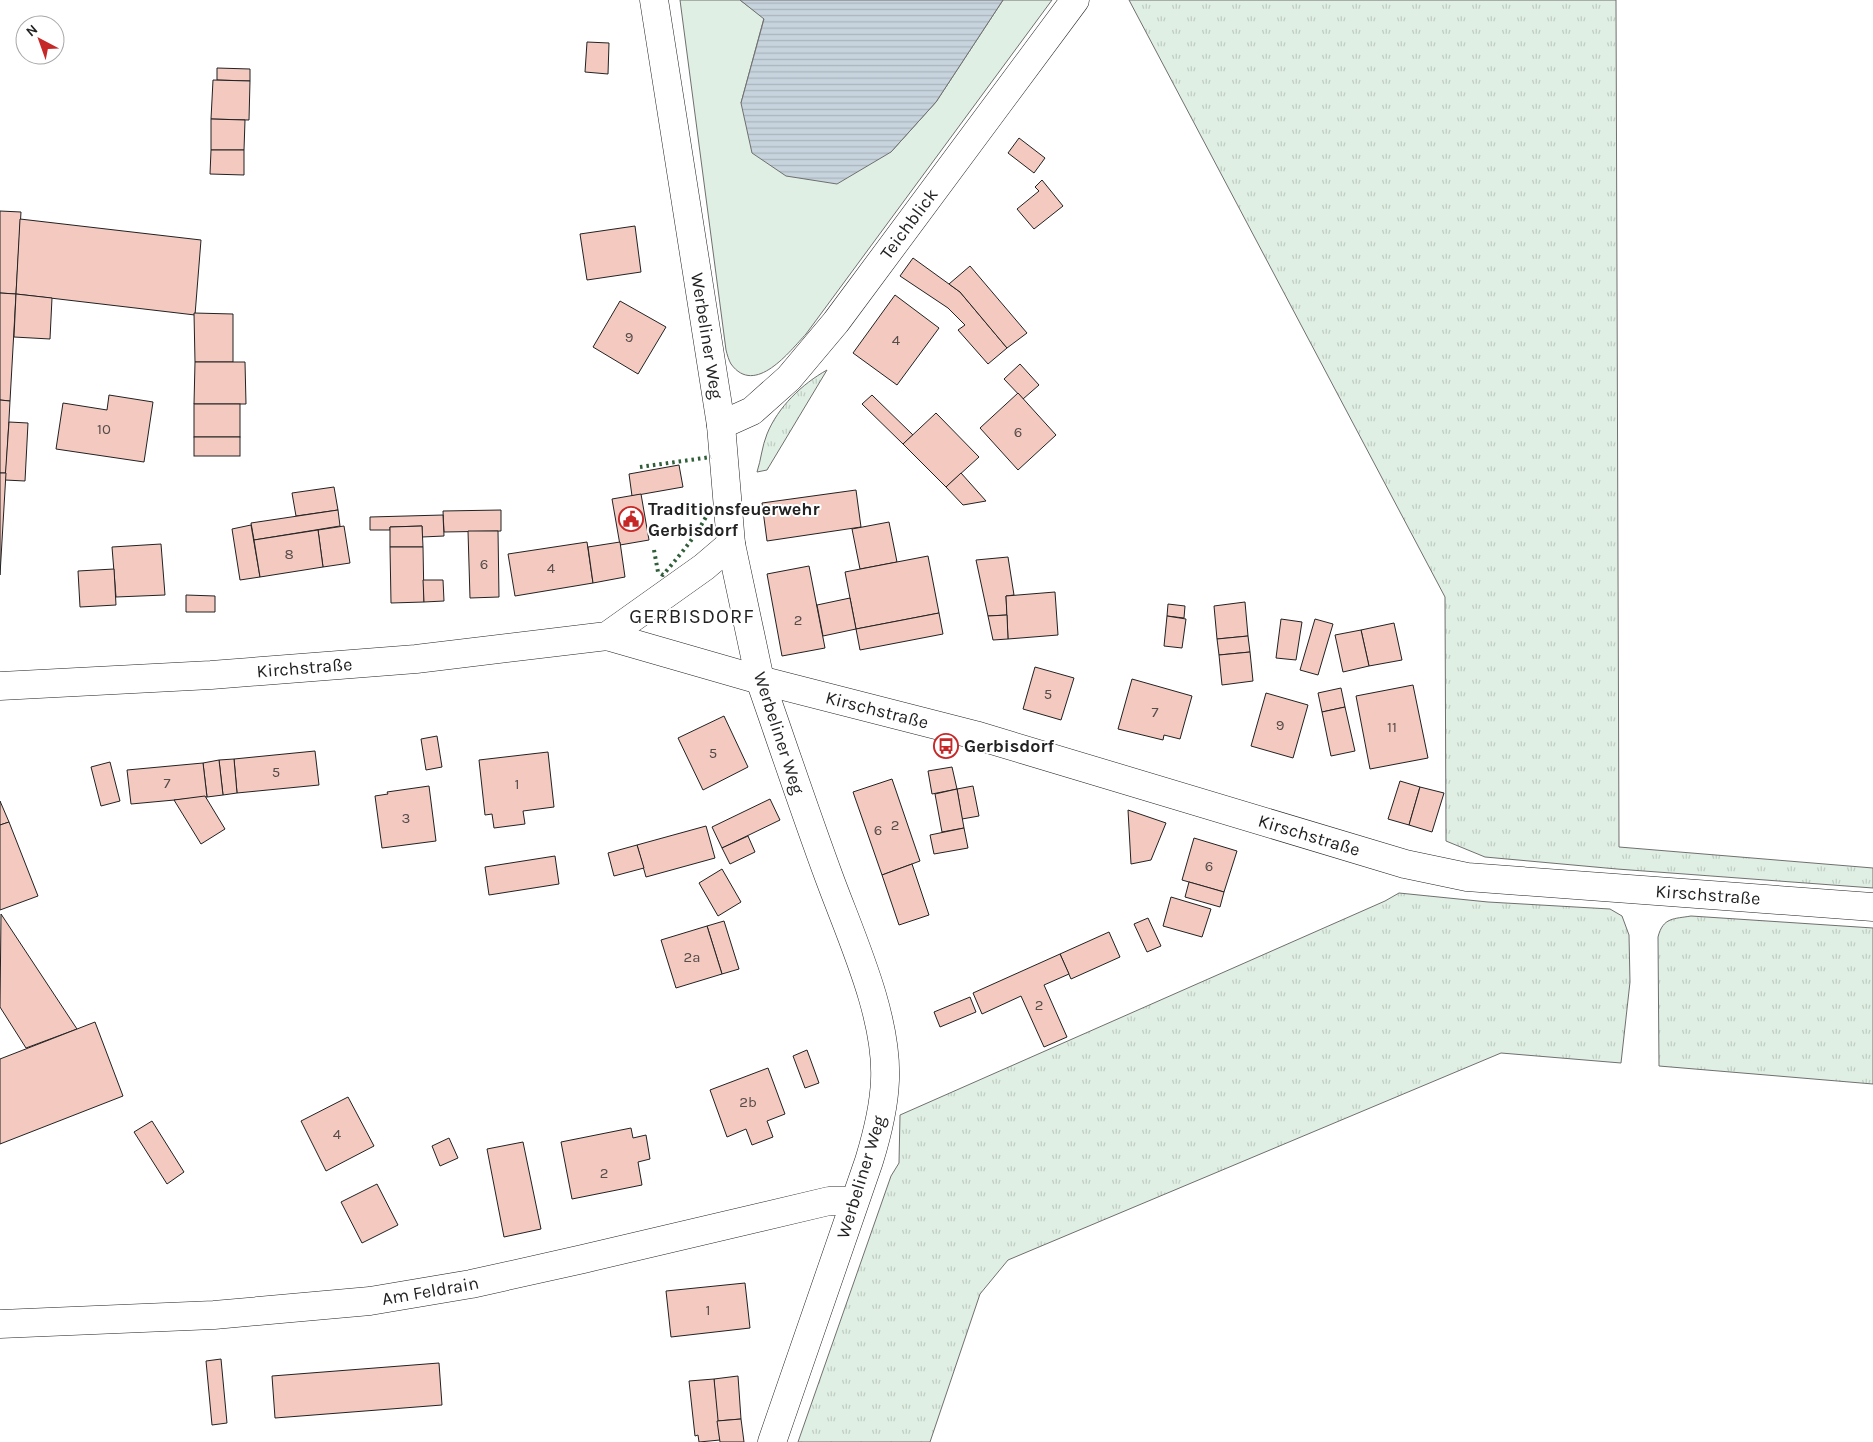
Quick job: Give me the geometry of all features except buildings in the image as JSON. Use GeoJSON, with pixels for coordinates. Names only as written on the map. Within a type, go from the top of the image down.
{"type":"FeatureCollection","features":[{"type":"Feature","properties":{"kind":"street","name":"Werbeliner Weg"},"geometry":{"type":"LineString","coordinates":[[654,0],[721,425],[731,544],[760,680],[874,999],[883,1048],[886,1079],[881,1118],[869,1162],[772,1442]]}},
{"type":"Feature","properties":{"kind":"street","name":"Teichblick"},"geometry":{"type":"LineString","coordinates":[[721,425],[752,411],[789,378],[836,322],[1075,0]]}},
{"type":"Feature","properties":{"kind":"street","name":"Kirchstraße"},"geometry":{"type":"LineString","coordinates":[[607,636],[704,567],[731,544]]}},
{"type":"Feature","properties":{"kind":"street","name":"Kirchstraße"},"geometry":{"type":"LineString","coordinates":[[0,686],[211,675],[407,659],[607,636],[760,680]]}},
{"type":"Feature","properties":{"kind":"street","name":"Kirschstraße"},"geometry":{"type":"LineString","coordinates":[[760,680],[975,735],[1405,864],[1467,877],[1873,907]]}},
{"type":"Feature","properties":{"kind":"street","name":"Am Feldrain"},"geometry":{"type":"LineString","coordinates":[[0,1324],[214,1315],[370,1301],[480,1282],[583,1260],[829,1201],[854,1201]]}},
{"type":"Feature","properties":{"kind":"green space"},"geometry":{"type":"Polygon","coordinates":[[[680,0],[740,0],[764,18],[741,103],[891,152],[936,102],[1003,0],[1052,0],[806,334],[772,368],[751,376],[740,373],[731,364],[726,350],[680,0]]]}},
{"type":"Feature","properties":{"kind":"green space"},"geometry":{"type":"Polygon","coordinates":[[[1129,0],[1616,0],[1619,847],[1873,868],[1873,888],[1485,857],[1446,841],[1445,597],[1129,0]]]}},
{"type":"Feature","properties":{"kind":"green space"},"geometry":{"type":"Polygon","coordinates":[[[827,370],[767,470],[757,472],[765,439],[784,406],[800,389],[827,370]]]}},
{"type":"Feature","properties":{"kind":"green space"},"geometry":{"type":"Polygon","coordinates":[[[1399,893],[1488,902],[1610,909],[1622,916],[1629,935],[1630,982],[1621,1063],[1501,1053],[1008,1260],[980,1294],[930,1442],[798,1442],[891,1176],[899,1163],[900,1115],[1385,901],[1399,893]]]}},
{"type":"Feature","properties":{"kind":"green space"},"geometry":{"type":"Polygon","coordinates":[[[1691,916],[1873,928],[1873,1084],[1659,1066],[1658,937],[1660,930],[1666,922],[1691,916]]]}},
{"type":"Feature","properties":{"kind":"shaded area"},"geometry":{"type":"Polygon","coordinates":[[[740,0],[1003,0],[936,102],[891,152],[837,184],[786,176],[752,153],[741,103],[764,19],[740,0]]]}},
{"type":"Feature","properties":{"kind":"hedge"},"geometry":{"type":"LineString","coordinates":[[640,467],[711,457]]}},
{"type":"Feature","properties":{"kind":"hedge"},"geometry":{"type":"LineString","coordinates":[[654,550],[658,572],[663,575],[697,532],[713,503]]}},
{"type":"Feature","properties":{"kind":"place","name":"Traditionsfeuerwehr Gerbisdorf"},"geometry":{"type":"Point","coordinates":[631,519]}},
{"type":"Feature","properties":{"kind":"place","name":"Gerbisdorf"},"geometry":{"type":"Point","coordinates":[946,746]}},
{"type":"Feature","properties":{"kind":"district","name":"GERBISDORF"},"geometry":{"type":"Point","coordinates":[692,616]}}]}
